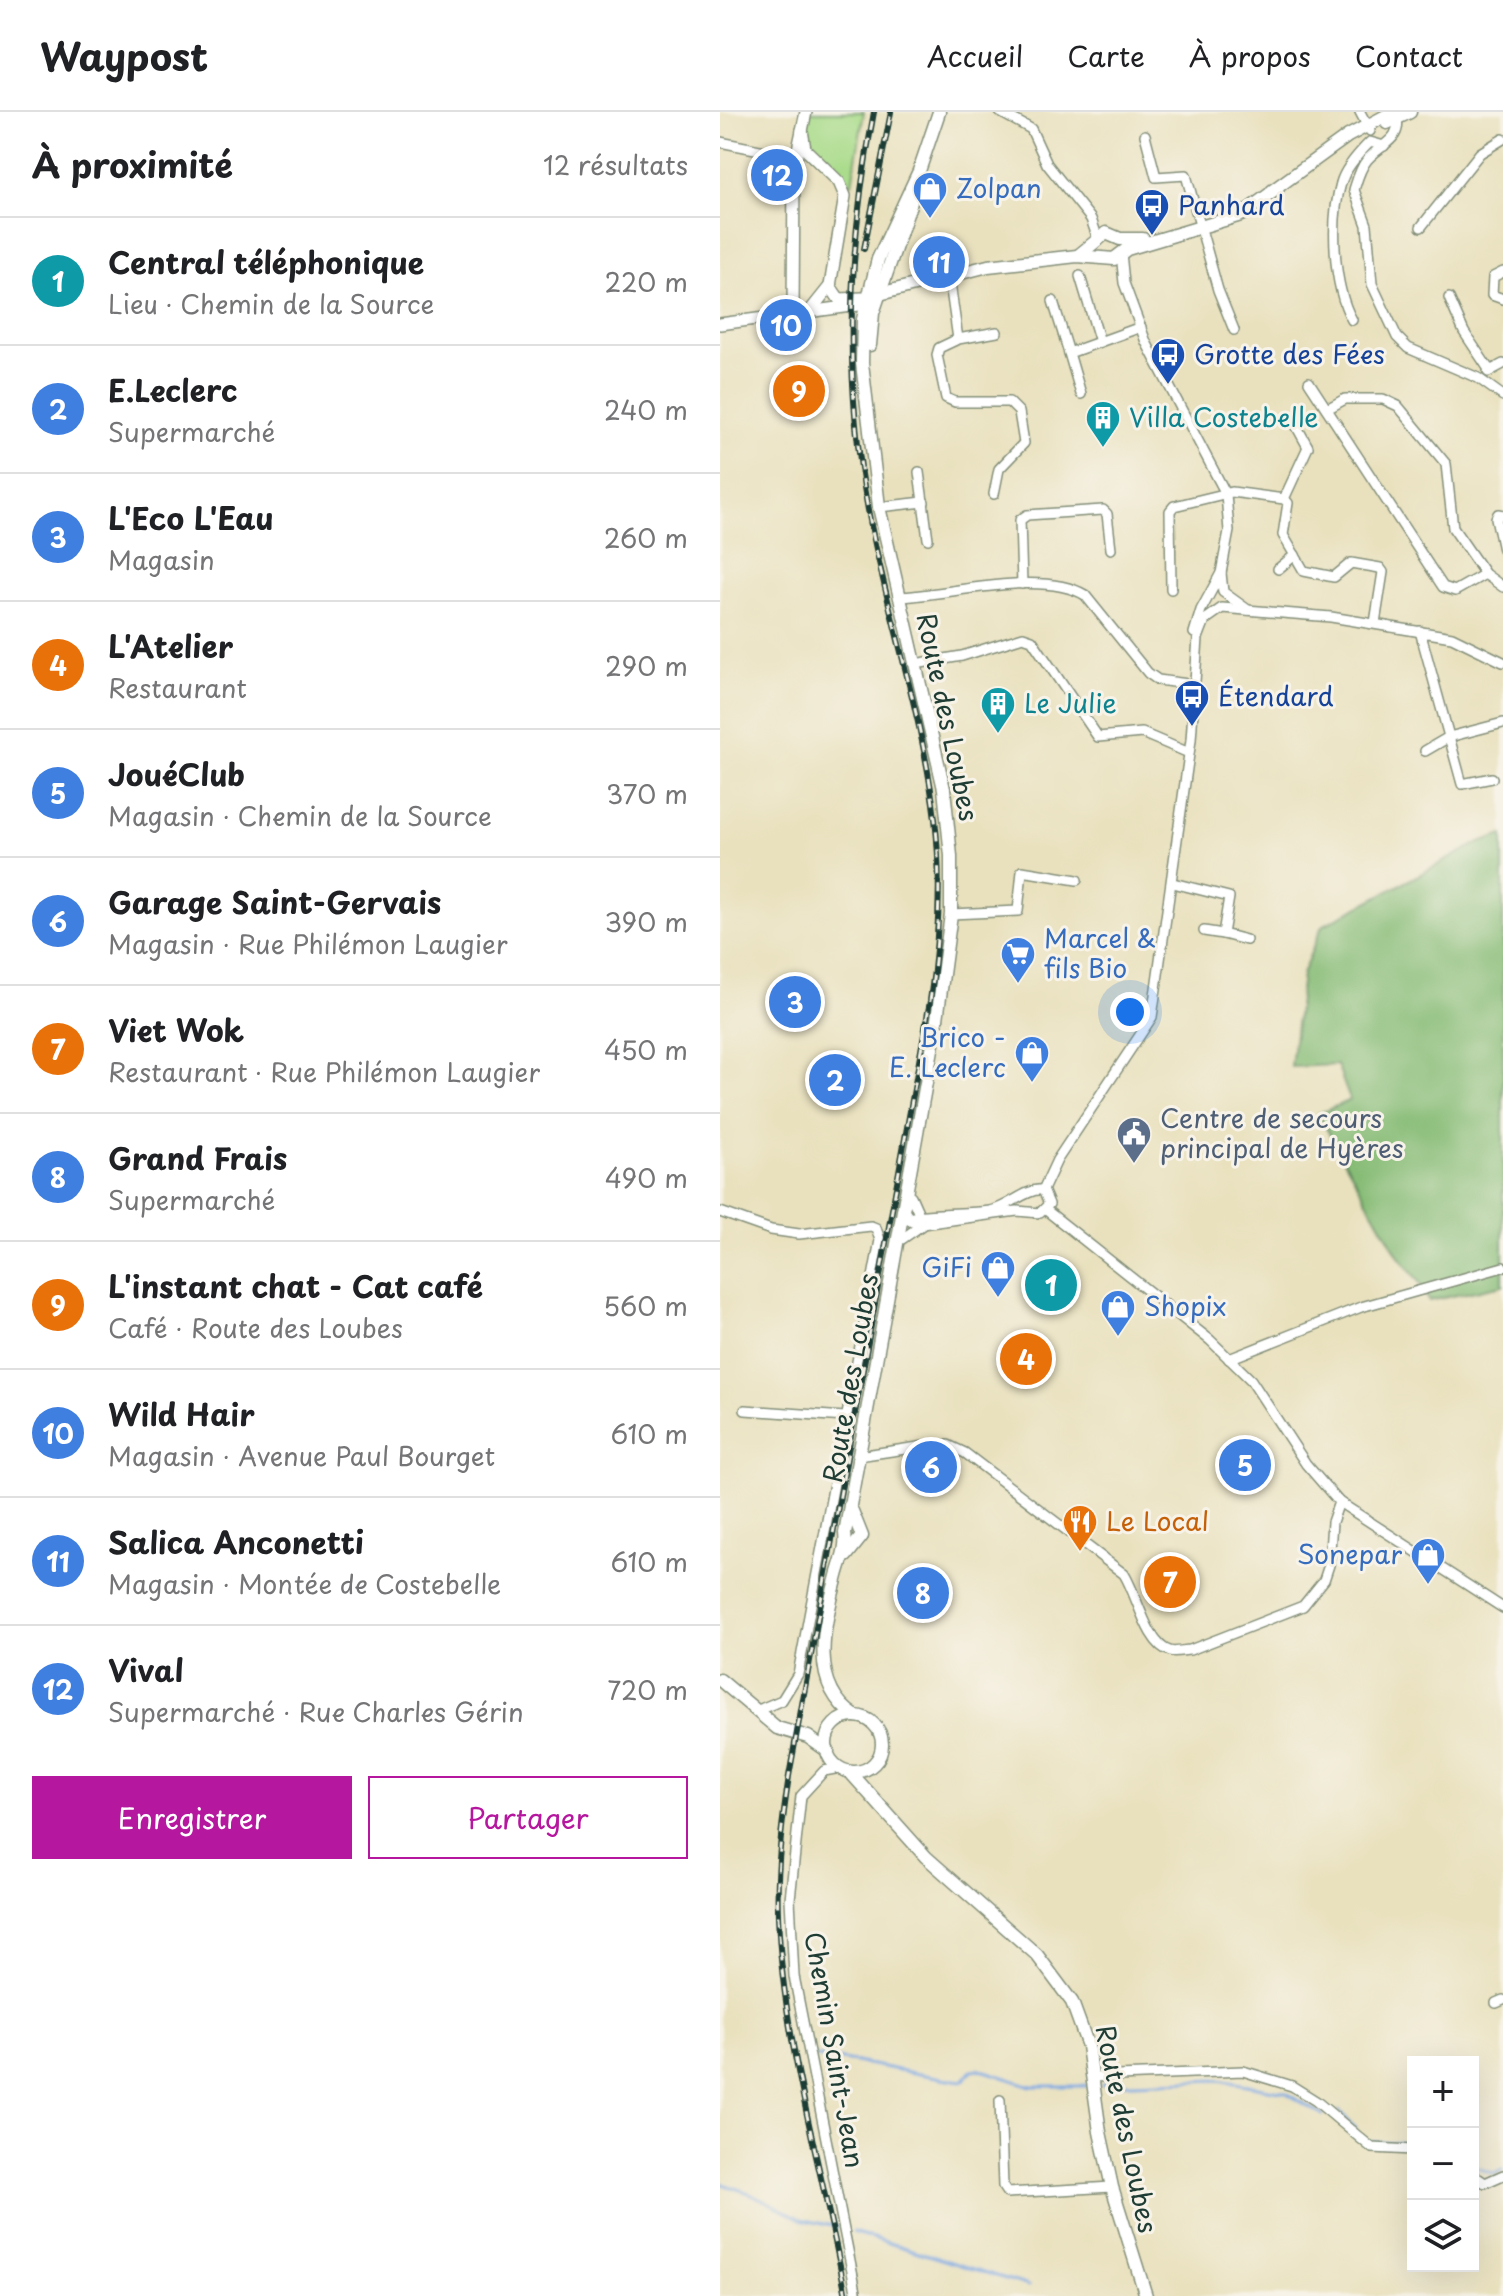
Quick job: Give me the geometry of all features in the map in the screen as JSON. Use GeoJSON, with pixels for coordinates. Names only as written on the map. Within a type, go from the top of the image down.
{"type":"FeatureCollection","features":[{"type":"Feature","properties":{"kind":"main road"},"geometry":{"type":"LineString","coordinates":[[872,300],[885,275],[939,112]]}},
{"type":"Feature","properties":{"kind":"main road"},"geometry":{"type":"LineString","coordinates":[[872,300],[1011,264],[1077,256],[1105,258],[1199,227],[1278,188],[1369,128],[1395,114],[1410,112]]}},
{"type":"Feature","properties":{"kind":"main road"},"geometry":{"type":"LineString","coordinates":[[872,300],[884,244],[919,171]]}},
{"type":"Feature","properties":{"kind":"main road"},"geometry":{"type":"LineString","coordinates":[[1077,256],[1098,240],[1116,236],[1143,239],[1199,227]]}},
{"type":"Feature","properties":{"kind":"main road"},"geometry":{"type":"LineString","coordinates":[[1116,236],[1121,253]]}},
{"type":"Feature","properties":{"kind":"main road"},"geometry":{"type":"LineString","coordinates":[[1098,240],[1105,258]]}},
{"type":"Feature","properties":{"kind":"main road"},"geometry":{"type":"LineString","coordinates":[[885,275],[894,291]]}},
{"type":"Feature","properties":{"kind":"main road"},"geometry":{"type":"LineString","coordinates":[[872,300],[894,291],[950,279]]}},
{"type":"Feature","properties":{"kind":"main road","name":"Route des Loubes"},"geometry":{"type":"LineString","coordinates":[[872,300],[863,319],[862,363],[879,507],[944,789],[951,856],[951,914],[920,1119],[910,1214],[895,1256]]}},
{"type":"Feature","properties":{"kind":"main road","name":"Route des Loubes"},"geometry":{"type":"LineString","coordinates":[[867,420],[872,300]]}},
{"type":"Feature","properties":{"kind":"main road","name":"Route des Loubes"},"geometry":{"type":"LineString","coordinates":[[833,1727],[835,1699],[825,1674],[823,1654],[834,1587],[852,1534],[850,1507],[895,1256],[910,1214]]}},
{"type":"Feature","properties":{"kind":"main road"},"geometry":{"type":"LineString","coordinates":[[720,1680],[777,1728],[808,1737],[845,1770],[872,1766],[881,1754],[879,1732],[869,1721],[855,1716],[835,1699]]}},
{"type":"Feature","properties":{"kind":"main road"},"geometry":{"type":"LineString","coordinates":[[808,1737],[855,1716]]}},
{"type":"Feature","properties":{"kind":"main road"},"geometry":{"type":"LineString","coordinates":[[828,1753],[833,1727]]}},
{"type":"Feature","properties":{"kind":"main road","name":"Route des Loubes"},"geometry":{"type":"LineString","coordinates":[[872,1766],[872,1788],[882,1809]]}},
{"type":"Feature","properties":{"kind":"main road","name":"Route des Loubes"},"geometry":{"type":"LineString","coordinates":[[845,1770],[926,1857],[1015,1932],[1053,1973],[1082,2022],[1112,2187],[1146,2296]]}},
{"type":"Feature","properties":{"kind":"street"},"geometry":{"type":"LineString","coordinates":[[793,314],[795,157],[806,112]]}},
{"type":"Feature","properties":{"kind":"street"},"geometry":{"type":"LineString","coordinates":[[1000,112],[1031,129],[1047,164],[1091,219],[1116,236]]}},
{"type":"Feature","properties":{"kind":"street"},"geometry":{"type":"LineString","coordinates":[[1360,112],[1369,128]]}},
{"type":"Feature","properties":{"kind":"street"},"geometry":{"type":"LineString","coordinates":[[1395,114],[1394,138],[1367,160],[1354,190],[1367,225],[1372,284],[1402,343],[1478,378],[1503,396]]}},
{"type":"Feature","properties":{"kind":"street"},"geometry":{"type":"LineString","coordinates":[[802,130],[805,149],[839,182],[845,196],[830,286],[810,311]]}},
{"type":"Feature","properties":{"kind":"street"},"geometry":{"type":"LineString","coordinates":[[1145,135],[1156,177],[1186,175],[1218,290],[1234,330]]}},
{"type":"Feature","properties":{"kind":"street"},"geometry":{"type":"LineString","coordinates":[[1421,227],[1480,153],[1503,139]]}},
{"type":"Feature","properties":{"kind":"street"},"geometry":{"type":"LineString","coordinates":[[720,142],[812,158]]}},
{"type":"Feature","properties":{"kind":"street"},"geometry":{"type":"LineString","coordinates":[[1352,320],[1342,299],[1336,271],[1340,184],[1370,142],[1384,146]]}},
{"type":"Feature","properties":{"kind":"street"},"geometry":{"type":"LineString","coordinates":[[1091,219],[1098,240]]}},
{"type":"Feature","properties":{"kind":"street"},"geometry":{"type":"LineString","coordinates":[[910,1214],[930,1217],[994,1211],[1043,1190],[1071,1138],[1152,1017],[1189,753],[1195,685],[1194,636],[1217,594],[1229,531],[1226,494],[1141,327],[1124,283],[1121,253]]}},
{"type":"Feature","properties":{"kind":"street"},"geometry":{"type":"LineString","coordinates":[[1105,258],[1124,283]]}},
{"type":"Feature","properties":{"kind":"street"},"geometry":{"type":"LineString","coordinates":[[1503,272],[1493,277],[1490,286],[1492,295],[1503,299]]}},
{"type":"Feature","properties":{"kind":"street"},"geometry":{"type":"LineString","coordinates":[[1080,276],[1100,342]]}},
{"type":"Feature","properties":{"kind":"street"},"geometry":{"type":"LineString","coordinates":[[950,279],[958,339]]}},
{"type":"Feature","properties":{"kind":"street"},"geometry":{"type":"LineString","coordinates":[[830,286],[834,296],[843,300],[872,300]]}},
{"type":"Feature","properties":{"kind":"street"},"geometry":{"type":"LineString","coordinates":[[1449,298],[1464,332],[1490,371]]}},
{"type":"Feature","properties":{"kind":"street"},"geometry":{"type":"LineString","coordinates":[[720,324],[846,308],[872,300]]}},
{"type":"Feature","properties":{"kind":"street"},"geometry":{"type":"LineString","coordinates":[[1053,301],[1081,394]]}},
{"type":"Feature","properties":{"kind":"street"},"geometry":{"type":"LineString","coordinates":[[846,308],[859,312],[863,319]]}},
{"type":"Feature","properties":{"kind":"street"},"geometry":{"type":"LineString","coordinates":[[1069,353],[1141,327]]}},
{"type":"Feature","properties":{"kind":"street"},"geometry":{"type":"LineString","coordinates":[[994,494],[999,469],[1025,437],[1019,412],[1009,402],[955,402],[943,394],[937,355],[939,348],[958,339],[997,332]]}},
{"type":"Feature","properties":{"kind":"street"},"geometry":{"type":"LineString","coordinates":[[1478,378],[1503,364]]}},
{"type":"Feature","properties":{"kind":"street"},"geometry":{"type":"LineString","coordinates":[[1309,382],[1443,587],[1455,591],[1485,574]]}},
{"type":"Feature","properties":{"kind":"street"},"geometry":{"type":"LineString","coordinates":[[1327,409],[1345,399],[1383,399],[1398,406],[1446,464],[1453,528],[1485,574],[1503,587]]}},
{"type":"Feature","properties":{"kind":"street"},"geometry":{"type":"LineString","coordinates":[[1284,499],[1308,447],[1292,418]]}},
{"type":"Feature","properties":{"kind":"street"},"geometry":{"type":"LineString","coordinates":[[919,472],[928,539]]}},
{"type":"Feature","properties":{"kind":"street"},"geometry":{"type":"LineString","coordinates":[[1171,589],[1170,511],[1174,506],[1226,494],[1284,499],[1288,503],[1283,535],[1304,571],[1334,577],[1351,563],[1380,568],[1383,572],[1375,623]]}},
{"type":"Feature","properties":{"kind":"street"},"geometry":{"type":"LineString","coordinates":[[879,507],[924,502]]}},
{"type":"Feature","properties":{"kind":"street"},"geometry":{"type":"LineString","coordinates":[[1022,584],[1020,520],[1027,515],[1103,510],[1107,514],[1111,549]]}},
{"type":"Feature","properties":{"kind":"street"},"geometry":{"type":"LineString","coordinates":[[1503,515],[1498,514],[1496,518],[1503,550]]}},
{"type":"Feature","properties":{"kind":"street"},"geometry":{"type":"LineString","coordinates":[[1278,569],[1295,555]]}},
{"type":"Feature","properties":{"kind":"street"},"geometry":{"type":"LineString","coordinates":[[899,597],[1022,584],[1077,590],[1085,595],[1148,673],[1158,680],[1195,685]]}},
{"type":"Feature","properties":{"kind":"street"},"geometry":{"type":"LineString","coordinates":[[1217,594],[1210,606],[1219,609],[1375,623],[1420,631],[1452,637],[1503,662]]}},
{"type":"Feature","properties":{"kind":"street"},"geometry":{"type":"LineString","coordinates":[[1217,594],[1219,609]]}},
{"type":"Feature","properties":{"kind":"street"},"geometry":{"type":"LineString","coordinates":[[1217,594],[1248,610]]}},
{"type":"Feature","properties":{"kind":"street"},"geometry":{"type":"LineString","coordinates":[[1195,672],[1200,632],[1205,620],[1219,609]]}},
{"type":"Feature","properties":{"kind":"street"},"geometry":{"type":"LineString","coordinates":[[1420,631],[1462,784],[1492,778]]}},
{"type":"Feature","properties":{"kind":"street"},"geometry":{"type":"LineString","coordinates":[[915,664],[962,656],[1023,637],[1032,640],[1098,737],[1142,733],[1189,753]]}},
{"type":"Feature","properties":{"kind":"street"},"geometry":{"type":"LineString","coordinates":[[1425,751],[1449,737],[1503,723]]}},
{"type":"Feature","properties":{"kind":"street"},"geometry":{"type":"LineString","coordinates":[[951,914],[1018,911],[1022,871],[1077,880]]}},
{"type":"Feature","properties":{"kind":"street"},"geometry":{"type":"LineString","coordinates":[[1173,883],[1229,897],[1223,934]]}},
{"type":"Feature","properties":{"kind":"street"},"geometry":{"type":"LineString","coordinates":[[1204,931],[1246,940]]}},
{"type":"Feature","properties":{"kind":"street"},"geometry":{"type":"LineString","coordinates":[[1043,1190],[1050,1200],[1046,1210]]}},
{"type":"Feature","properties":{"kind":"street"},"geometry":{"type":"LineString","coordinates":[[1028,1194],[1026,1204],[1033,1212]]}},
{"type":"Feature","properties":{"kind":"street"},"geometry":{"type":"LineString","coordinates":[[910,1214],[1046,1210],[1229,1359],[1266,1400],[1306,1464],[1339,1502],[1465,1579],[1503,1608]]}},
{"type":"Feature","properties":{"kind":"street"},"geometry":{"type":"LineString","coordinates":[[720,1212],[799,1234],[871,1226],[878,1232],[880,1240],[798,1674],[782,1700],[756,1711]]}},
{"type":"Feature","properties":{"kind":"street"},"geometry":{"type":"LineString","coordinates":[[1229,1359],[1361,1307],[1503,1267]]}},
{"type":"Feature","properties":{"kind":"street"},"geometry":{"type":"LineString","coordinates":[[745,1410],[845,1417]]}},
{"type":"Feature","properties":{"kind":"street"},"geometry":{"type":"LineString","coordinates":[[858,1456],[948,1445],[984,1465],[1124,1574],[1136,1593],[1148,1630],[1156,1642],[1170,1652],[1190,1650],[1303,1606],[1324,1580],[1329,1565],[1332,1522],[1339,1502]]}},
{"type":"Feature","properties":{"kind":"street","name":"Chemin Saint-Jean"},"geometry":{"type":"LineString","coordinates":[[828,1753],[824,1771],[801,1796],[792,1857],[794,1976],[857,2296]]}},
{"type":"Feature","properties":{"kind":"street"},"geometry":{"type":"LineString","coordinates":[[824,1771],[845,1770]]}},
{"type":"Feature","properties":{"kind":"street"},"geometry":{"type":"LineString","coordinates":[[1093,2077],[1230,2070],[1252,2073],[1292,2086],[1316,2101],[1372,2148],[1407,2150]]}},
{"type":"Feature","properties":{"kind":"street"},"geometry":{"type":"LineString","coordinates":[[1000,2100],[1003,2187],[1007,2193],[1112,2187]]}},
{"type":"Feature","properties":{"kind":"street"},"geometry":{"type":"LineString","coordinates":[[1479,2179],[1485,2183],[1503,2175]]}},
{"type":"Feature","properties":{"kind":"green space"},"geometry":{"type":"Polygon","coordinates":[[[809,112],[864,112],[852,183],[847,183],[805,139],[809,112]]]}},
{"type":"Feature","properties":{"kind":"green space"},"geometry":{"type":"Polygon","coordinates":[[[1503,835],[1503,1285],[1429,1301],[1420,1283],[1399,1257],[1318,1114],[1350,1100],[1337,1065],[1291,1067],[1302,974],[1322,926],[1477,844],[1503,835]]]}},
{"type":"Feature","properties":{"kind":"waterway"},"geometry":{"type":"LineString","coordinates":[[816,2057],[963,2081],[972,2070],[979,2069],[1031,2086],[1087,2086]]}},
{"type":"Feature","properties":{"kind":"waterway"},"geometry":{"type":"LineString","coordinates":[[1102,2084],[1219,2080],[1285,2092],[1323,2115]]}},
{"type":"Feature","properties":{"kind":"waterway"},"geometry":{"type":"LineString","coordinates":[[1339,2111],[1355,2128]]}},
{"type":"Feature","properties":{"kind":"waterway"},"geometry":{"type":"LineString","coordinates":[[1369,2141],[1407,2143]]}},
{"type":"Feature","properties":{"kind":"waterway"},"geometry":{"type":"LineString","coordinates":[[1479,2168],[1494,2174],[1503,2170]]}},
{"type":"Feature","properties":{"kind":"waterway"},"geometry":{"type":"LineString","coordinates":[[720,2183],[752,2194],[801,2219],[837,2227]]}},
{"type":"Feature","properties":{"kind":"waterway"},"geometry":{"type":"LineString","coordinates":[[853,2232],[1029,2286]]}},
{"type":"Feature","properties":{"kind":"railway"},"geometry":{"type":"LineString","coordinates":[[846,2296],[788,2012],[778,1916],[779,1863],[789,1776],[930,1001],[939,887],[929,780],[868,510],[855,411],[852,361],[854,261],[874,112]]}},
{"type":"Feature","properties":{"kind":"railway"},"geometry":{"type":"LineString","coordinates":[[864,249],[891,112]]}},
{"type":"Feature","properties":{"kind":"place","name":"Vival"},"geometry":{"type":"Point","coordinates":[777,175]}},
{"type":"Feature","properties":{"kind":"place","name":"Zolpan"},"geometry":{"type":"Point","coordinates":[930,220]}},
{"type":"Feature","properties":{"kind":"place","name":"Panhard"},"geometry":{"type":"Point","coordinates":[1152,237]}},
{"type":"Feature","properties":{"kind":"place","name":"Salica Anconetti"},"geometry":{"type":"Point","coordinates":[939,262]}},
{"type":"Feature","properties":{"kind":"place","name":"Wild Hair"},"geometry":{"type":"Point","coordinates":[786,325]}},
{"type":"Feature","properties":{"kind":"place","name":"Grotte des Fées"},"geometry":{"type":"Point","coordinates":[1168,386]}},
{"type":"Feature","properties":{"kind":"place","name":"L'instant chat - Cat café"},"geometry":{"type":"Point","coordinates":[799,391]}},
{"type":"Feature","properties":{"kind":"place","name":"Villa Costebelle"},"geometry":{"type":"Point","coordinates":[1103,449]}},
{"type":"Feature","properties":{"kind":"place","name":"Étendard"},"geometry":{"type":"Point","coordinates":[1192,728]}},
{"type":"Feature","properties":{"kind":"place","name":"Le Julie"},"geometry":{"type":"Point","coordinates":[998,735]}},
{"type":"Feature","properties":{"kind":"place","name":"Marcel & fils Bio"},"geometry":{"type":"Point","coordinates":[1018,985]}},
{"type":"Feature","properties":{"kind":"place","name":"L'Eco L'Eau"},"geometry":{"type":"Point","coordinates":[795,1002]}},
{"type":"Feature","properties":{"kind":"place","name":"E.Leclerc"},"geometry":{"type":"Point","coordinates":[835,1080]}},
{"type":"Feature","properties":{"kind":"place","name":"Brico - E. Leclerc"},"geometry":{"type":"Point","coordinates":[1032,1084]}},
{"type":"Feature","properties":{"kind":"place","name":"Centre de secours principal de Hyères"},"geometry":{"type":"Point","coordinates":[1134,1165]}},
{"type":"Feature","properties":{"kind":"place","name":"Central téléphonique"},"geometry":{"type":"Point","coordinates":[1051,1285]}},
{"type":"Feature","properties":{"kind":"place","name":"GiFi"},"geometry":{"type":"Point","coordinates":[998,1299]}},
{"type":"Feature","properties":{"kind":"place","name":"Shopix"},"geometry":{"type":"Point","coordinates":[1118,1338]}},
{"type":"Feature","properties":{"kind":"place","name":"L'Atelier"},"geometry":{"type":"Point","coordinates":[1026,1359]}},
{"type":"Feature","properties":{"kind":"place","name":"JouéClub"},"geometry":{"type":"Point","coordinates":[1245,1465]}},
{"type":"Feature","properties":{"kind":"place","name":"Garage Saint-Gervais"},"geometry":{"type":"Point","coordinates":[931,1467]}},
{"type":"Feature","properties":{"kind":"place","name":"Le Local"},"geometry":{"type":"Point","coordinates":[1080,1553]}},
{"type":"Feature","properties":{"kind":"place","name":"Viet Wok"},"geometry":{"type":"Point","coordinates":[1170,1582]}},
{"type":"Feature","properties":{"kind":"place","name":"Sonepar"},"geometry":{"type":"Point","coordinates":[1428,1586]}},
{"type":"Feature","properties":{"kind":"place","name":"Grand Frais"},"geometry":{"type":"Point","coordinates":[923,1593]}}]}
